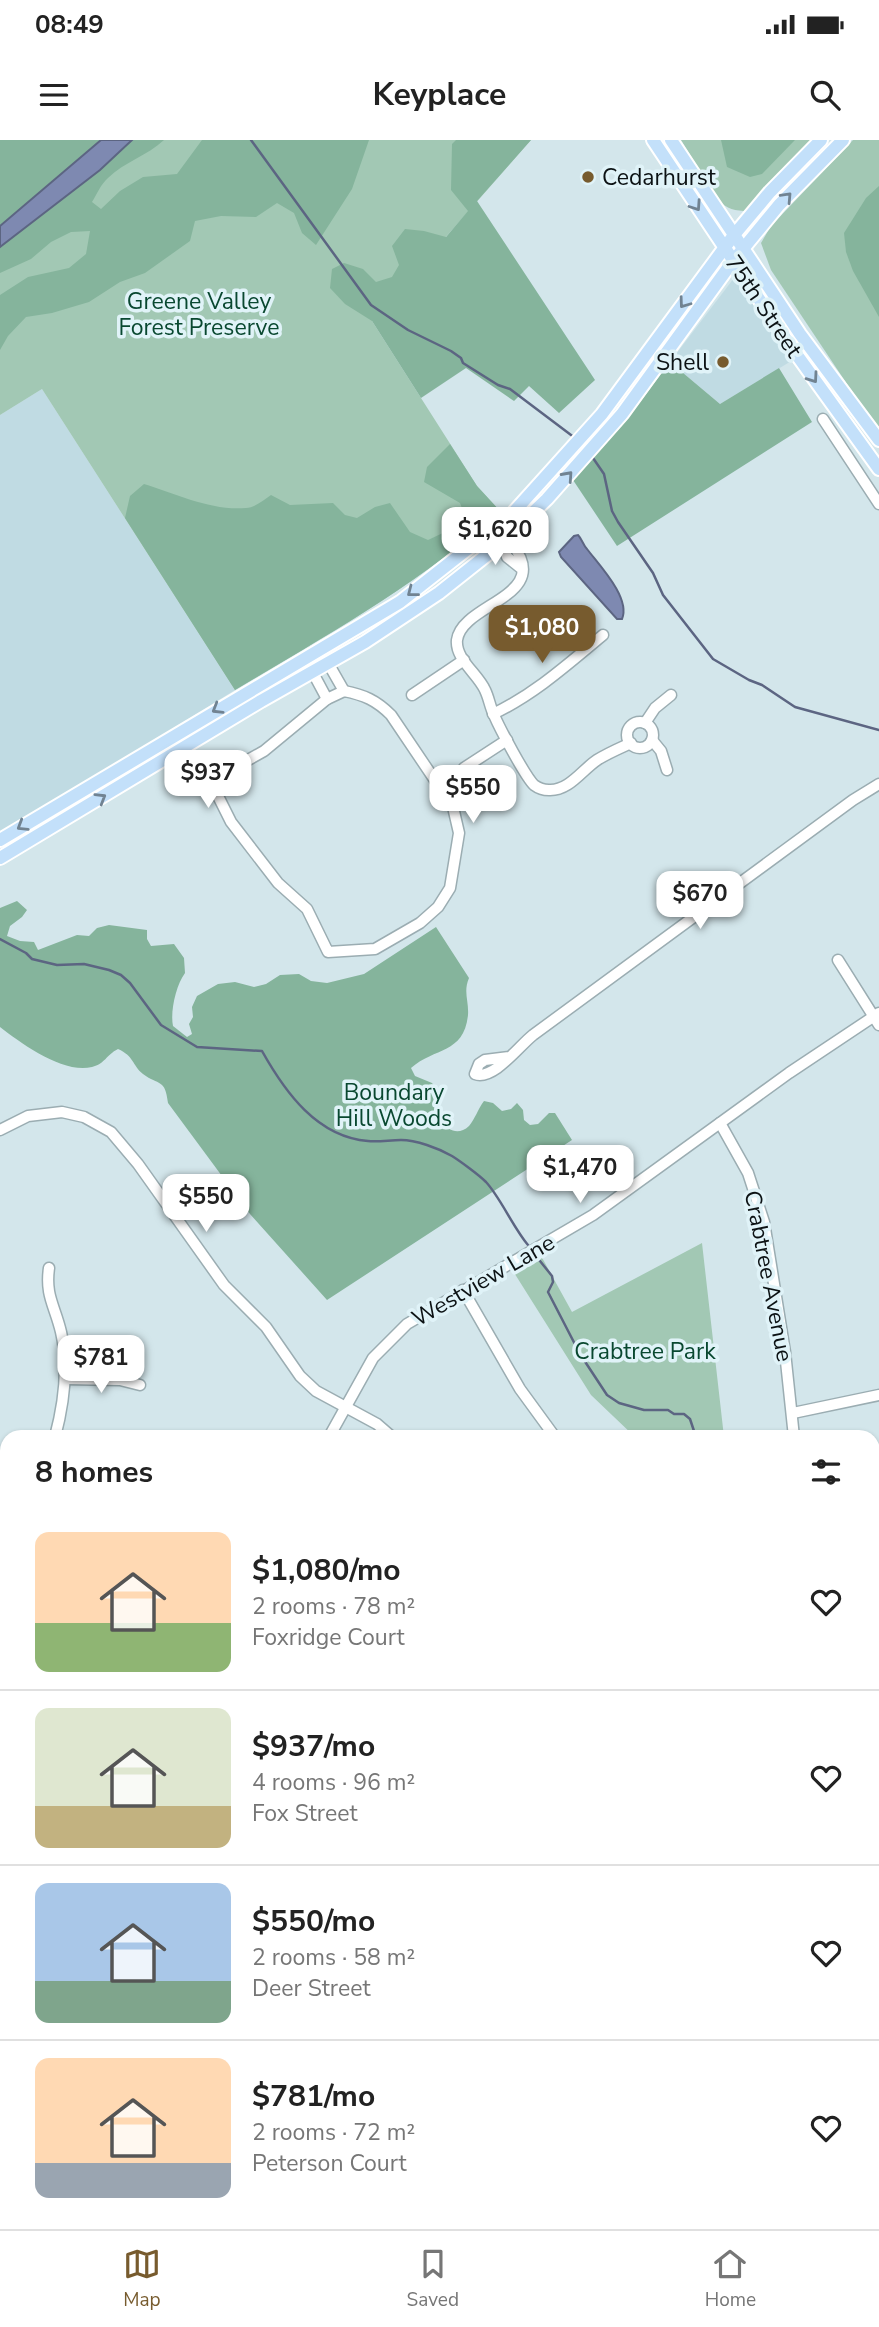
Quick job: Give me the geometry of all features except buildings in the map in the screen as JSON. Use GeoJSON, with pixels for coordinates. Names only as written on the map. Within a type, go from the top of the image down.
{"type":"FeatureCollection","features":[{"type":"Feature","properties":{"kind":"main road","name":"75th Street"},"geometry":{"type":"LineString","coordinates":[[653,140],[724,248],[879,469]]}},
{"type":"Feature","properties":{"kind":"main road","name":"75th Street"},"geometry":{"type":"LineString","coordinates":[[671,140],[800,334],[879,440]]}},
{"type":"Feature","properties":{"kind":"main road"},"geometry":{"type":"LineString","coordinates":[[0,840],[400,602],[512,514],[602,414],[724,248],[770,192],[821,140]]}},
{"type":"Feature","properties":{"kind":"main road"},"geometry":{"type":"LineString","coordinates":[[0,858],[365,642],[439,593],[502,542],[547,499],[622,414],[733,261],[779,205],[843,140]]}},
{"type":"Feature","properties":{"kind":"street"},"geometry":{"type":"LineString","coordinates":[[823,419],[879,505]]}},
{"type":"Feature","properties":{"kind":"street"},"geometry":{"type":"LineString","coordinates":[[502,542],[507,557],[522,569],[515,586],[460,630],[457,647],[485,688],[493,714],[532,783],[546,790],[566,786],[595,761],[631,743]]}},
{"type":"Feature","properties":{"kind":"street"},"geometry":{"type":"LineString","coordinates":[[493,714],[550,679],[603,635]]}},
{"type":"Feature","properties":{"kind":"street"},"geometry":{"type":"LineString","coordinates":[[313,652],[328,663],[344,691]]}},
{"type":"Feature","properties":{"kind":"street"},"geometry":{"type":"LineString","coordinates":[[313,652],[312,671],[327,699]]}},
{"type":"Feature","properties":{"kind":"street"},"geometry":{"type":"LineString","coordinates":[[412,695],[464,660]]}},
{"type":"Feature","properties":{"kind":"street"},"geometry":{"type":"LineString","coordinates":[[344,691],[365,695],[379,703],[391,715],[453,807],[459,833],[450,888],[438,907],[420,923],[376,949],[328,952],[307,909],[278,883],[232,822],[216,792],[216,778],[264,751],[327,699],[344,691]]}},
{"type":"Feature","properties":{"kind":"street"},"geometry":{"type":"LineString","coordinates":[[645,723],[655,708],[671,695]]}},
{"type":"Feature","properties":{"kind":"street"},"geometry":{"type":"LineString","coordinates":[[652,740],[642,747],[631,743],[627,736],[630,727],[637,722],[645,723],[651,728],[652,740],[660,751],[667,770]]}},
{"type":"Feature","properties":{"kind":"street"},"geometry":{"type":"LineString","coordinates":[[464,768],[507,740]]}},
{"type":"Feature","properties":{"kind":"street"},"geometry":{"type":"LineString","coordinates":[[509,1057],[533,1035],[642,954],[853,800],[879,784]]}},
{"type":"Feature","properties":{"kind":"street"},"geometry":{"type":"LineString","coordinates":[[838,960],[877,1018]]}},
{"type":"Feature","properties":{"kind":"street","name":"Westview Lane"},"geometry":{"type":"LineString","coordinates":[[333,1430],[373,1358],[395,1334],[419,1315],[593,1214],[789,1073],[877,1018]]}},
{"type":"Feature","properties":{"kind":"street"},"geometry":{"type":"LineString","coordinates":[[0,1130],[28,1116],[62,1112],[85,1117],[111,1132],[138,1164],[224,1285],[266,1327],[300,1376],[316,1391],[384,1430]]}},
{"type":"Feature","properties":{"kind":"street","name":"Crabtree Avenue"},"geometry":{"type":"LineString","coordinates":[[720,1123],[748,1172],[759,1204],[785,1352],[794,1430]]}},
{"type":"Feature","properties":{"kind":"street"},"geometry":{"type":"LineString","coordinates":[[49,1268],[46,1284],[61,1332],[65,1379],[56,1430]]}},
{"type":"Feature","properties":{"kind":"street"},"geometry":{"type":"LineString","coordinates":[[463,1290],[525,1397],[550,1430]]}},
{"type":"Feature","properties":{"kind":"street"},"geometry":{"type":"LineString","coordinates":[[65,1379],[120,1380],[140,1385]]}},
{"type":"Feature","properties":{"kind":"street"},"geometry":{"type":"LineString","coordinates":[[793,1413],[879,1395]]}},
{"type":"Feature","properties":{"kind":"shaded area"},"geometry":{"type":"Polygon","coordinates":[[[734,278],[793,360],[720,404],[670,362],[734,278]]]}},
{"type":"Feature","properties":{"kind":"shaded area"},"geometry":{"type":"Polygon","coordinates":[[[42,389],[235,690],[0,835],[0,415],[42,389]]]}},
{"type":"Feature","properties":{"kind":"green space","name":"Greene Valley Forest Preserve"},"geometry":{"type":"Polygon","coordinates":[[[0,140],[531,140],[372,321],[477,486],[500,511],[438,562],[405,585],[235,690],[42,389],[0,415],[0,140]]]}},
{"type":"Feature","properties":{"kind":"green space"},"geometry":{"type":"Polygon","coordinates":[[[0,140],[101,140],[0,226],[0,140]]]}},
{"type":"Feature","properties":{"kind":"green space"},"geometry":{"type":"Polygon","coordinates":[[[132,140],[164,140],[106,180],[92,202],[101,209],[120,191],[143,177],[177,174],[202,140],[369,140],[352,189],[316,245],[302,233],[294,213],[277,203],[256,217],[221,216],[195,221],[190,241],[145,273],[120,282],[89,302],[52,313],[26,317],[8,336],[0,350],[0,295],[28,277],[69,268],[86,254],[90,231],[71,232],[51,242],[31,259],[0,273],[0,247],[100,170],[132,140]]]}},
{"type":"Feature","properties":{"kind":"green space"},"geometry":{"type":"Polygon","coordinates":[[[456,140],[531,140],[477,201],[595,380],[559,413],[529,386],[514,401],[466,368],[421,398],[372,321],[345,304],[330,288],[332,269],[344,263],[363,269],[376,282],[392,277],[399,265],[392,246],[405,229],[446,237],[468,211],[451,190],[452,144],[456,140]]]}},
{"type":"Feature","properties":{"kind":"green space"},"geometry":{"type":"Polygon","coordinates":[[[681,140],[812,140],[748,211],[739,211],[718,200],[681,140]]]}},
{"type":"Feature","properties":{"kind":"green space"},"geometry":{"type":"Polygon","coordinates":[[[721,140],[795,140],[762,174],[750,177],[727,167],[721,140]]]}},
{"type":"Feature","properties":{"kind":"green space"},"geometry":{"type":"Polygon","coordinates":[[[853,140],[879,140],[879,432],[771,270],[761,243],[771,226],[853,140]]]}},
{"type":"Feature","properties":{"kind":"green space"},"geometry":{"type":"Polygon","coordinates":[[[879,186],[879,317],[853,271],[846,252],[844,233],[866,198],[879,186]]]}},
{"type":"Feature","properties":{"kind":"green space"},"geometry":{"type":"Polygon","coordinates":[[[670,362],[720,404],[779,368],[812,422],[617,546],[573,480],[625,422],[670,362]]]}},
{"type":"Feature","properties":{"kind":"green space"},"geometry":{"type":"Polygon","coordinates":[[[450,444],[477,486],[500,511],[438,562],[405,585],[235,690],[125,518],[130,496],[144,484],[220,507],[252,507],[271,495],[290,505],[333,503],[345,515],[357,518],[375,507],[390,503],[410,532],[428,540],[445,532],[465,516],[460,503],[424,482],[427,467],[450,444]]]}},
{"type":"Feature","properties":{"kind":"green space","name":"Boundary Hill Woods"},"geometry":{"type":"Polygon","coordinates":[[[17,901],[27,910],[10,926],[7,936],[34,942],[38,950],[77,935],[89,936],[97,928],[109,925],[147,930],[147,939],[151,946],[174,944],[184,958],[185,973],[174,999],[173,1026],[187,1037],[192,1034],[189,1024],[197,996],[218,984],[235,982],[254,987],[266,984],[280,975],[299,974],[311,981],[327,983],[364,974],[436,927],[469,978],[466,992],[468,1015],[461,1037],[411,1068],[415,1076],[432,1083],[438,1092],[436,1108],[443,1123],[455,1131],[462,1131],[469,1126],[484,1101],[493,1103],[502,1111],[511,1109],[517,1103],[523,1110],[524,1120],[530,1125],[538,1124],[549,1113],[555,1113],[572,1140],[327,1300],[250,1214],[168,1103],[163,1086],[139,1071],[127,1055],[118,1049],[96,1066],[68,1066],[43,1056],[0,1027],[0,908],[17,901]]]}},
{"type":"Feature","properties":{"kind":"green space","name":"Crabtree Park"},"geometry":{"type":"Polygon","coordinates":[[[702,1243],[723,1430],[628,1430],[591,1395],[513,1271],[540,1254],[572,1312],[702,1243]]]}},
{"type":"Feature","properties":{"kind":"water"},"geometry":{"type":"Polygon","coordinates":[[[101,140],[132,140],[100,170],[0,247],[0,226],[101,140]]]}},
{"type":"Feature","properties":{"kind":"water"},"geometry":{"type":"Polygon","coordinates":[[[578,535],[618,592],[624,611],[622,619],[617,619],[561,557],[559,552],[578,535]]]}},
{"type":"Feature","properties":{"kind":"waterway"},"geometry":{"type":"LineString","coordinates":[[251,140],[371,305],[408,330],[451,351],[461,358],[463,363],[498,385],[510,389],[575,438]]}},
{"type":"Feature","properties":{"kind":"waterway"},"geometry":{"type":"LineString","coordinates":[[593,458],[604,474],[612,511],[618,522],[653,573],[663,595],[713,659],[762,685],[795,707],[879,730]]}},
{"type":"Feature","properties":{"kind":"waterway"},"geometry":{"type":"LineString","coordinates":[[0,939],[32,959],[57,965],[84,964],[121,975],[161,1025],[197,1047],[262,1051],[281,1082],[304,1110],[333,1131],[368,1141],[413,1141],[452,1156],[486,1182],[528,1245]]}},
{"type":"Feature","properties":{"kind":"waterway"},"geometry":{"type":"LineString","coordinates":[[536,1256],[552,1276],[553,1282],[548,1292],[580,1354],[607,1395],[619,1403],[644,1410],[668,1410],[674,1414],[684,1414],[690,1419],[694,1430]]}},
{"type":"Feature","properties":{"kind":"place","name":"Cedarhurst"},"geometry":{"type":"Point","coordinates":[588,177]}},
{"type":"Feature","properties":{"kind":"place","name":"Shell"},"geometry":{"type":"Point","coordinates":[723,362]}}]}
